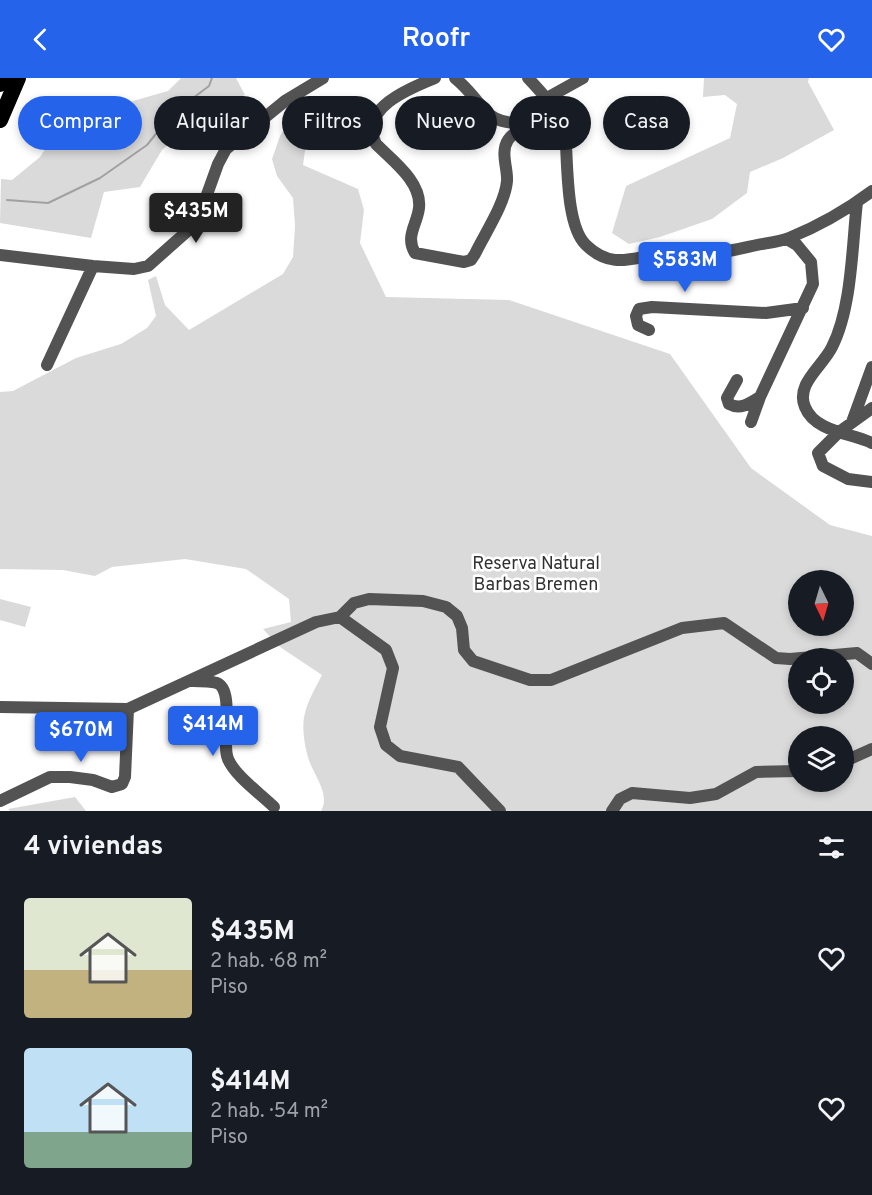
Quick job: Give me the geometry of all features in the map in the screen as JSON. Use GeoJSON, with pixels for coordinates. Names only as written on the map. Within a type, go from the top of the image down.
{"type":"FeatureCollection","features":[{"type":"Feature","properties":{"kind":"highway"},"geometry":{"type":"LineString","coordinates":[[0,84],[3,78]]}},
{"type":"Feature","properties":{"kind":"highway"},"geometry":{"type":"LineString","coordinates":[[0,120],[18,78]]}},
{"type":"Feature","properties":{"kind":"street"},"geometry":{"type":"LineString","coordinates":[[0,255],[93,266],[134,269],[148,266],[192,227],[200,214],[218,164],[226,149],[285,100],[323,78]]}},
{"type":"Feature","properties":{"kind":"street"},"geometry":{"type":"LineString","coordinates":[[435,78],[415,86],[383,107],[373,119],[371,128],[372,138],[376,144],[411,179],[418,198],[419,208],[410,237],[415,253],[464,262],[471,260],[476,254],[503,198],[507,181],[504,147],[509,138]]}},
{"type":"Feature","properties":{"kind":"street"},"geometry":{"type":"LineString","coordinates":[[455,78],[490,116],[499,122],[509,124]]}},
{"type":"Feature","properties":{"kind":"street"},"geometry":{"type":"LineString","coordinates":[[528,78],[544,96]]}},
{"type":"Feature","properties":{"kind":"street"},"geometry":{"type":"LineString","coordinates":[[561,96],[583,78]]}},
{"type":"Feature","properties":{"kind":"street"},"geometry":{"type":"LineString","coordinates":[[566,150],[570,200],[576,231],[585,244],[598,255],[616,261],[632,261],[650,255],[669,253],[713,254],[787,239],[872,191]]}},
{"type":"Feature","properties":{"kind":"street"},"geometry":{"type":"LineString","coordinates":[[856,202],[845,307],[833,346],[810,378],[803,400],[806,410],[820,423],[872,443]]}},
{"type":"Feature","properties":{"kind":"street"},"geometry":{"type":"LineString","coordinates":[[750,422],[813,284],[811,262],[798,246],[787,239]]}},
{"type":"Feature","properties":{"kind":"street"},"geometry":{"type":"LineString","coordinates":[[47,365],[93,266]]}},
{"type":"Feature","properties":{"kind":"street"},"geometry":{"type":"LineString","coordinates":[[649,330],[638,325],[636,316],[639,309],[652,307],[765,312],[803,308]]}},
{"type":"Feature","properties":{"kind":"street"},"geometry":{"type":"LineString","coordinates":[[852,422],[872,367]]}},
{"type":"Feature","properties":{"kind":"street"},"geometry":{"type":"LineString","coordinates":[[737,380],[727,398],[729,404],[736,408],[760,397]]}},
{"type":"Feature","properties":{"kind":"street"},"geometry":{"type":"LineString","coordinates":[[870,411],[839,432],[818,453],[823,466],[848,478],[872,482]]}},
{"type":"Feature","properties":{"kind":"street"},"geometry":{"type":"LineString","coordinates":[[0,707],[128,709],[316,622],[340,617],[354,603],[369,599],[423,601],[446,607],[457,616],[462,628],[464,650],[473,661],[530,680],[551,680],[682,628],[724,623],[776,658],[790,659],[856,653],[872,664]]}},
{"type":"Feature","properties":{"kind":"street"},"geometry":{"type":"LineString","coordinates":[[340,617],[386,650],[393,668],[380,727],[386,744],[400,756],[458,767],[500,811]]}},
{"type":"Feature","properties":{"kind":"street"},"geometry":{"type":"LineString","coordinates":[[192,680],[218,684],[224,688],[228,759],[240,776],[274,807]]}},
{"type":"Feature","properties":{"kind":"street"},"geometry":{"type":"LineString","coordinates":[[0,801],[50,777],[93,780],[111,787],[122,784],[125,777],[128,709]]}},
{"type":"Feature","properties":{"kind":"street"},"geometry":{"type":"LineString","coordinates":[[854,757],[872,749]]}},
{"type":"Feature","properties":{"kind":"street"},"geometry":{"type":"LineString","coordinates":[[612,811],[620,799],[632,793],[690,798],[716,794],[756,772],[788,771]]}},
{"type":"Feature","properties":{"kind":"green space"},"geometry":{"type":"Polygon","coordinates":[[[181,78],[236,78],[245,95],[154,96],[154,150],[162,150],[140,187],[104,192],[91,238],[0,223],[1,179],[12,180],[40,157],[45,150],[142,150],[142,98],[168,91],[181,78]]]}},
{"type":"Feature","properties":{"kind":"green space"},"geometry":{"type":"Polygon","coordinates":[[[704,78],[809,78],[808,82],[834,130],[783,158],[750,172],[747,193],[712,219],[660,237],[629,244],[612,233],[626,186],[730,138],[737,104],[725,95],[703,97],[704,78]]]}},
{"type":"Feature","properties":{"kind":"green space","name":"Reserva Natural Barbas Bremen"},"geometry":{"type":"Polygon","coordinates":[[[282,133],[282,150],[305,150],[303,165],[358,189],[364,210],[360,243],[386,297],[509,300],[670,354],[751,468],[830,525],[872,536],[872,811],[321,811],[323,793],[308,758],[303,725],[308,703],[322,675],[280,647],[263,629],[291,622],[289,599],[246,569],[185,559],[112,567],[95,576],[63,570],[0,569],[0,392],[13,391],[76,358],[121,344],[147,328],[156,316],[148,280],[156,276],[165,305],[189,330],[283,274],[293,257],[295,226],[293,198],[277,176],[272,159],[282,133]]]}},
{"type":"Feature","properties":{"kind":"green space"},"geometry":{"type":"Polygon","coordinates":[[[0,599],[31,607],[25,627],[0,620],[0,599]]]}},
{"type":"Feature","properties":{"kind":"green space"},"geometry":{"type":"Polygon","coordinates":[[[75,797],[86,811],[10,811],[8,809],[75,797]]]}},
{"type":"Feature","properties":{"kind":"waterway"},"geometry":{"type":"LineString","coordinates":[[7,200],[48,203],[100,178],[147,145],[172,114],[209,86],[212,78]]}}]}
